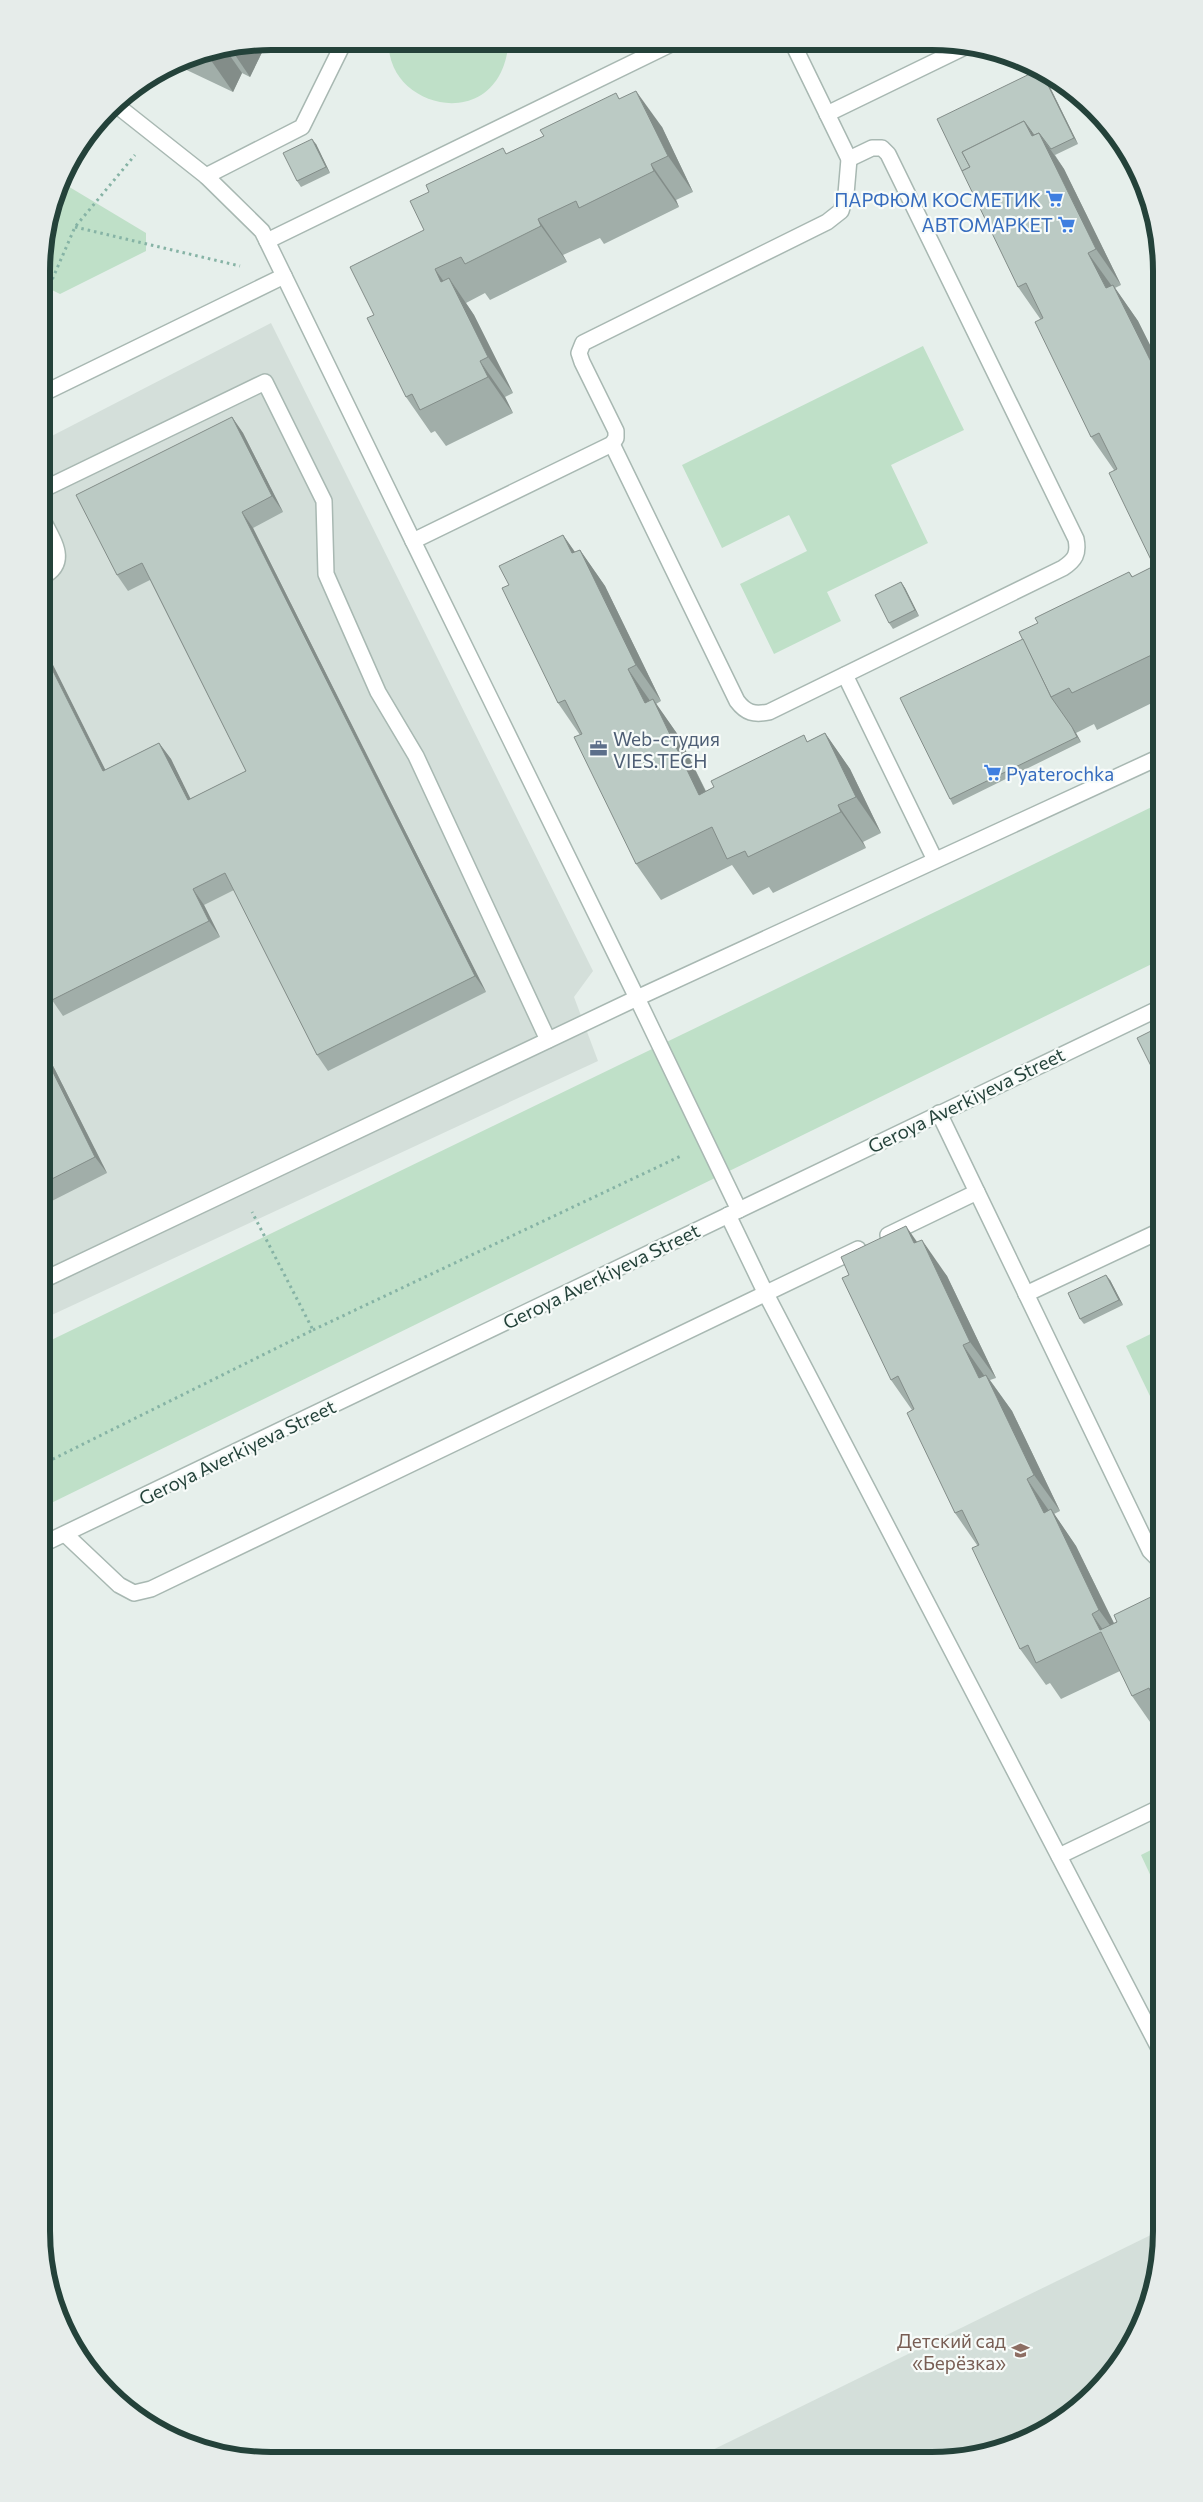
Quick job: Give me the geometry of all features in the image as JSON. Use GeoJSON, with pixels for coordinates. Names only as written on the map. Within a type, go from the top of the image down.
{"type":"FeatureCollection","features":[{"type":"Feature","properties":{"kind":"street"},"geometry":{"type":"LineString","coordinates":[[206,176],[302,127],[340,50]]}},
{"type":"Feature","properties":{"kind":"street"},"geometry":{"type":"LineString","coordinates":[[267,241],[659,50]]}},
{"type":"Feature","properties":{"kind":"street"},"geometry":{"type":"LineString","coordinates":[[413,541],[612,444],[616,438],[616,431],[582,362],[579,353],[583,343],[826,222],[841,211],[846,194],[849,159],[796,50]]}},
{"type":"Feature","properties":{"kind":"street"},"geometry":{"type":"LineString","coordinates":[[827,114],[956,51]]}},
{"type":"Feature","properties":{"kind":"street"},"geometry":{"type":"LineString","coordinates":[[121,109],[206,176],[262,230],[708,1143],[766,1294],[1153,2037]]}},
{"type":"Feature","properties":{"kind":"street"},"geometry":{"type":"LineString","coordinates":[[612,444],[737,701],[744,710],[758,714],[769,712],[1074,561],[1078,550],[1076,539],[888,154],[882,148],[872,148],[849,159]]}},
{"type":"Feature","properties":{"kind":"street"},"geometry":{"type":"LineString","coordinates":[[50,390],[284,276]]}},
{"type":"Feature","properties":{"kind":"street"},"geometry":{"type":"LineString","coordinates":[[50,486],[265,382],[324,501],[326,574],[378,692],[416,756],[548,1040]]}},
{"type":"Feature","properties":{"kind":"street"},"geometry":{"type":"LineString","coordinates":[[50,536],[57,551],[58,562],[54,570],[50,572]]}},
{"type":"Feature","properties":{"kind":"street"},"geometry":{"type":"LineString","coordinates":[[844,675],[935,860]]}},
{"type":"Feature","properties":{"kind":"street"},"geometry":{"type":"LineString","coordinates":[[50,1277],[637,998],[1153,760]]}},
{"type":"Feature","properties":{"kind":"street","name":"Geroya Averkiyeva Street"},"geometry":{"type":"LineString","coordinates":[[50,1541],[1153,1011]]}},
{"type":"Feature","properties":{"kind":"street"},"geometry":{"type":"LineString","coordinates":[[939,1113],[1153,1554]]}},
{"type":"Feature","properties":{"kind":"street"},"geometry":{"type":"LineString","coordinates":[[65,1534],[119,1585],[134,1593],[151,1589],[977,1192]]}},
{"type":"Feature","properties":{"kind":"street"},"geometry":{"type":"LineString","coordinates":[[1026,1294],[1153,1234]]}},
{"type":"Feature","properties":{"kind":"street"},"geometry":{"type":"LineString","coordinates":[[1059,1856],[1153,1811]]}},
{"type":"Feature","properties":{"kind":"path"},"geometry":{"type":"LineString","coordinates":[[50,285],[75,227],[153,134]]}},
{"type":"Feature","properties":{"kind":"path"},"geometry":{"type":"LineString","coordinates":[[75,227],[284,276]]}},
{"type":"Feature","properties":{"kind":"path"},"geometry":{"type":"LineString","coordinates":[[50,1461],[313,1330],[708,1143]]}},
{"type":"Feature","properties":{"kind":"path"},"geometry":{"type":"LineString","coordinates":[[240,1186],[313,1330]]}},
{"type":"Feature","properties":{"kind":"shaded area"},"geometry":{"type":"Polygon","coordinates":[[[271,323],[593,971],[574,997],[598,1061],[50,1316],[50,437],[271,323]]]}},
{"type":"Feature","properties":{"kind":"shaded area","name":"Детский сад «Берёзка»"},"geometry":{"type":"Polygon","coordinates":[[[1153,2234],[1149,2274],[1141,2302],[1130,2329],[1116,2354],[1098,2377],[1078,2397],[1055,2415],[1030,2429],[1003,2440],[975,2448],[947,2452],[708,2452],[1153,2234]]]}},
{"type":"Feature","properties":{"kind":"green space"},"geometry":{"type":"Polygon","coordinates":[[[390,50],[508,50],[506,60],[499,76],[486,92],[469,101],[450,103],[432,100],[415,92],[401,79],[392,62],[390,50]]]}},
{"type":"Feature","properties":{"kind":"green space"},"geometry":{"type":"Polygon","coordinates":[[[67,186],[146,233],[146,251],[60,294],[50,289],[50,256],[54,228],[67,186]]]}},
{"type":"Feature","properties":{"kind":"green space"},"geometry":{"type":"Polygon","coordinates":[[[923,346],[964,430],[891,465],[928,543],[827,592],[841,621],[774,654],[740,584],[807,551],[789,515],[722,548],[682,465],[923,346]]]}},
{"type":"Feature","properties":{"kind":"green space"},"geometry":{"type":"Polygon","coordinates":[[[1153,806],[1153,963],[50,1504],[50,1341],[1153,806]]]}},
{"type":"Feature","properties":{"kind":"green space"},"geometry":{"type":"Polygon","coordinates":[[[1153,1333],[1153,1402],[1126,1346],[1153,1333]]]}},
{"type":"Feature","properties":{"kind":"green space"},"geometry":{"type":"Polygon","coordinates":[[[1153,1849],[1153,1881],[1141,1855],[1153,1849]]]}},
{"type":"Feature","properties":{"kind":"building"},"geometry":{"type":"Polygon","coordinates":[[[1031,73],[1046,82],[1074,138],[1051,149],[1039,133],[1034,135],[1024,121],[962,152],[970,167],[962,171],[937,119],[1031,73]]]}},
{"type":"Feature","properties":{"kind":"building"},"geometry":{"type":"Polygon","coordinates":[[[636,91],[668,156],[651,164],[654,171],[579,208],[576,201],[538,219],[541,226],[465,264],[461,257],[435,269],[441,282],[449,278],[488,357],[480,361],[488,377],[420,410],[412,394],[406,397],[367,318],[374,315],[350,267],[424,230],[410,201],[429,192],[426,185],[503,148],[506,154],[544,136],[540,130],[616,93],[619,99],[636,91]]]}},
{"type":"Feature","properties":{"kind":"building"},"geometry":{"type":"Polygon","coordinates":[[[1024,121],[1032,136],[1039,133],[1096,249],[1088,253],[1106,288],[1113,285],[1153,366],[1153,564],[1109,473],[1117,469],[1099,433],[1091,437],[1035,322],[1043,318],[1026,283],[1018,287],[962,171],[970,167],[962,152],[1024,121]]]}},
{"type":"Feature","properties":{"kind":"building"},"geometry":{"type":"Polygon","coordinates":[[[312,139],[326,167],[297,181],[283,153],[312,139]]]}},
{"type":"Feature","properties":{"kind":"building"},"geometry":{"type":"Polygon","coordinates":[[[232,417],[272,496],[242,512],[475,976],[317,1055],[225,873],[193,889],[209,921],[52,1000],[50,996],[50,665],[103,771],[159,743],[188,800],[246,771],[142,563],[117,575],[76,495],[232,417]]]}},
{"type":"Feature","properties":{"kind":"building"},"geometry":{"type":"Polygon","coordinates":[[[563,535],[572,553],[580,550],[636,665],[628,669],[645,703],[653,699],[699,795],[714,787],[711,781],[804,735],[807,742],[825,733],[856,797],[838,805],[841,812],[748,857],[745,851],[727,859],[712,827],[636,864],[574,737],[582,734],[565,700],[558,703],[502,588],[509,585],[499,566],[563,535]]]}},
{"type":"Feature","properties":{"kind":"building"},"geometry":{"type":"Polygon","coordinates":[[[1153,566],[1153,654],[1072,693],[1069,688],[1051,697],[1019,632],[1038,623],[1035,618],[1129,572],[1132,577],[1153,566]]]}},
{"type":"Feature","properties":{"kind":"building"},"geometry":{"type":"Polygon","coordinates":[[[901,582],[915,610],[889,623],[875,595],[901,582]]]}},
{"type":"Feature","properties":{"kind":"building"},"geometry":{"type":"Polygon","coordinates":[[[1023,639],[1051,697],[1077,737],[950,799],[900,698],[1023,639]]]}},
{"type":"Feature","properties":{"kind":"building"},"geometry":{"type":"Polygon","coordinates":[[[1153,1030],[1153,1070],[1137,1038],[1153,1030]]]}},
{"type":"Feature","properties":{"kind":"building"},"geometry":{"type":"Polygon","coordinates":[[[50,1066],[95,1157],[50,1180],[50,1066]]]}},
{"type":"Feature","properties":{"kind":"building"},"geometry":{"type":"Polygon","coordinates":[[[906,1226],[914,1243],[922,1240],[970,1342],[963,1345],[979,1378],[986,1375],[1034,1475],[1027,1479],[1044,1513],[1051,1509],[1099,1610],[1092,1614],[1100,1630],[1117,1622],[1114,1615],[1153,1596],[1153,1694],[1149,1688],[1132,1696],[1101,1632],[1036,1663],[1028,1645],[1020,1649],[972,1548],[979,1545],[962,1510],[955,1513],[907,1413],[914,1409],[898,1376],[891,1380],[842,1278],[849,1275],[841,1257],[906,1226]]]}},
{"type":"Feature","properties":{"kind":"building"},"geometry":{"type":"Polygon","coordinates":[[[1106,1275],[1119,1300],[1080,1319],[1068,1293],[1106,1275]]]}},
{"type":"Feature","properties":{"kind":"place","name":"ПАРФЮМ КОСМЕТИК"},"geometry":{"type":"Point","coordinates":[1055,199]}},
{"type":"Feature","properties":{"kind":"place","name":"АВТОМАРКЕТ"},"geometry":{"type":"Point","coordinates":[1067,224]}},
{"type":"Feature","properties":{"kind":"place","name":"Web-студия VIES.TECH"},"geometry":{"type":"Point","coordinates":[599,749]}},
{"type":"Feature","properties":{"kind":"place","name":"Pyaterochka"},"geometry":{"type":"Point","coordinates":[992,773]}},
{"type":"Feature","properties":{"kind":"place","name":"Детский сад «Берёзка»"},"geometry":{"type":"Point","coordinates":[1020,2351]}}]}
